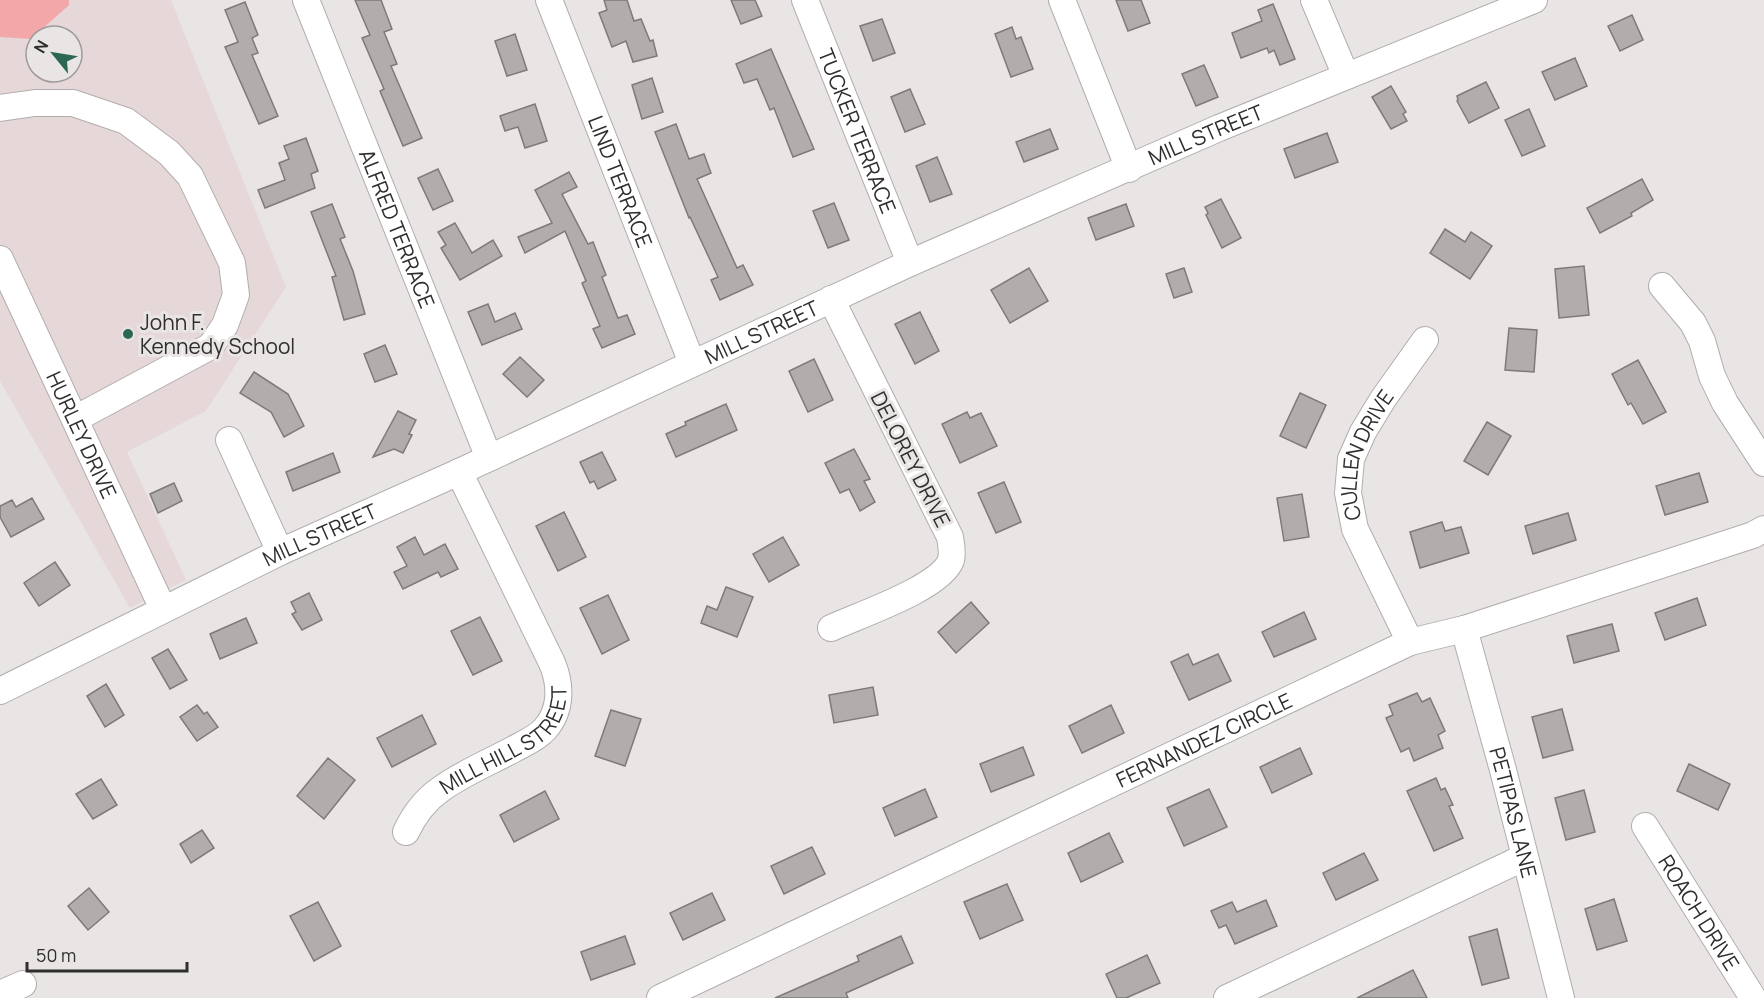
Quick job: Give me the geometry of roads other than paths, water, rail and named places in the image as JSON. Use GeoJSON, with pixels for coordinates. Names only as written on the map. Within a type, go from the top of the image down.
{"type":"FeatureCollection","features":[{"type":"Feature","properties":{"kind":"street","name":"ALFRED TERRACE"},"geometry":{"type":"LineString","coordinates":[[306,0],[489,458]]}},
{"type":"Feature","properties":{"kind":"street","name":"LIND TERRACE"},"geometry":{"type":"LineString","coordinates":[[549,0],[692,363]]}},
{"type":"Feature","properties":{"kind":"street","name":"TUCKER TERRACE"},"geometry":{"type":"LineString","coordinates":[[804,0],[910,263]]}},
{"type":"Feature","properties":{"kind":"street"},"geometry":{"type":"LineString","coordinates":[[1062,0],[1129,168]]}},
{"type":"Feature","properties":{"kind":"street"},"geometry":{"type":"LineString","coordinates":[[1314,0],[1346,76]]}},
{"type":"Feature","properties":{"kind":"street","name":"MILL STREET"},"geometry":{"type":"LineString","coordinates":[[0,691],[280,552],[459,472],[910,263],[1219,128],[1534,0]]}},
{"type":"Feature","properties":{"kind":"street"},"geometry":{"type":"LineString","coordinates":[[0,108],[35,103],[73,103],[126,121],[169,153],[190,176],[232,263],[236,295],[225,325],[211,346],[75,419]]}},
{"type":"Feature","properties":{"kind":"street","name":"HURLEY DRIVE"},"geometry":{"type":"LineString","coordinates":[[0,259],[163,609]]}},
{"type":"Feature","properties":{"kind":"street"},"geometry":{"type":"LineString","coordinates":[[1662,286],[1693,322],[1702,341],[1712,376],[1725,403],[1764,463]]}},
{"type":"Feature","properties":{"kind":"street","name":"DELOREY DRIVE"},"geometry":{"type":"LineString","coordinates":[[831,299],[950,537],[952,558],[947,567],[930,583],[831,627]]}},
{"type":"Feature","properties":{"kind":"street","name":"CULLEN DRIVE"},"geometry":{"type":"LineString","coordinates":[[1410,642],[1355,529],[1348,494],[1351,459],[1363,432],[1383,399],[1425,340]]}},
{"type":"Feature","properties":{"kind":"street"},"geometry":{"type":"LineString","coordinates":[[229,440],[280,552]]}},
{"type":"Feature","properties":{"kind":"street","name":"MILL HILL STREET"},"geometry":{"type":"LineString","coordinates":[[406,832],[423,804],[441,789],[528,741],[545,729],[555,711],[557,702],[559,682],[552,663],[459,472]]}},
{"type":"Feature","properties":{"kind":"street","name":"FERNANDEZ CIRCLE"},"geometry":{"type":"LineString","coordinates":[[660,998],[1410,642],[1464,629],[1753,536],[1764,530]]}},
{"type":"Feature","properties":{"kind":"street","name":"PETIPAS LANE"},"geometry":{"type":"LineString","coordinates":[[1464,629],[1561,998]]}},
{"type":"Feature","properties":{"kind":"street","name":"ROACH DRIVE"},"geometry":{"type":"LineString","coordinates":[[1644,826],[1753,998]]}},
{"type":"Feature","properties":{"kind":"street"},"geometry":{"type":"LineString","coordinates":[[1227,998],[1525,857]]}},
{"type":"Feature","properties":{"kind":"place","name":"John F. Kennedy School"},"geometry":{"type":"Point","coordinates":[128,334]}}]}
